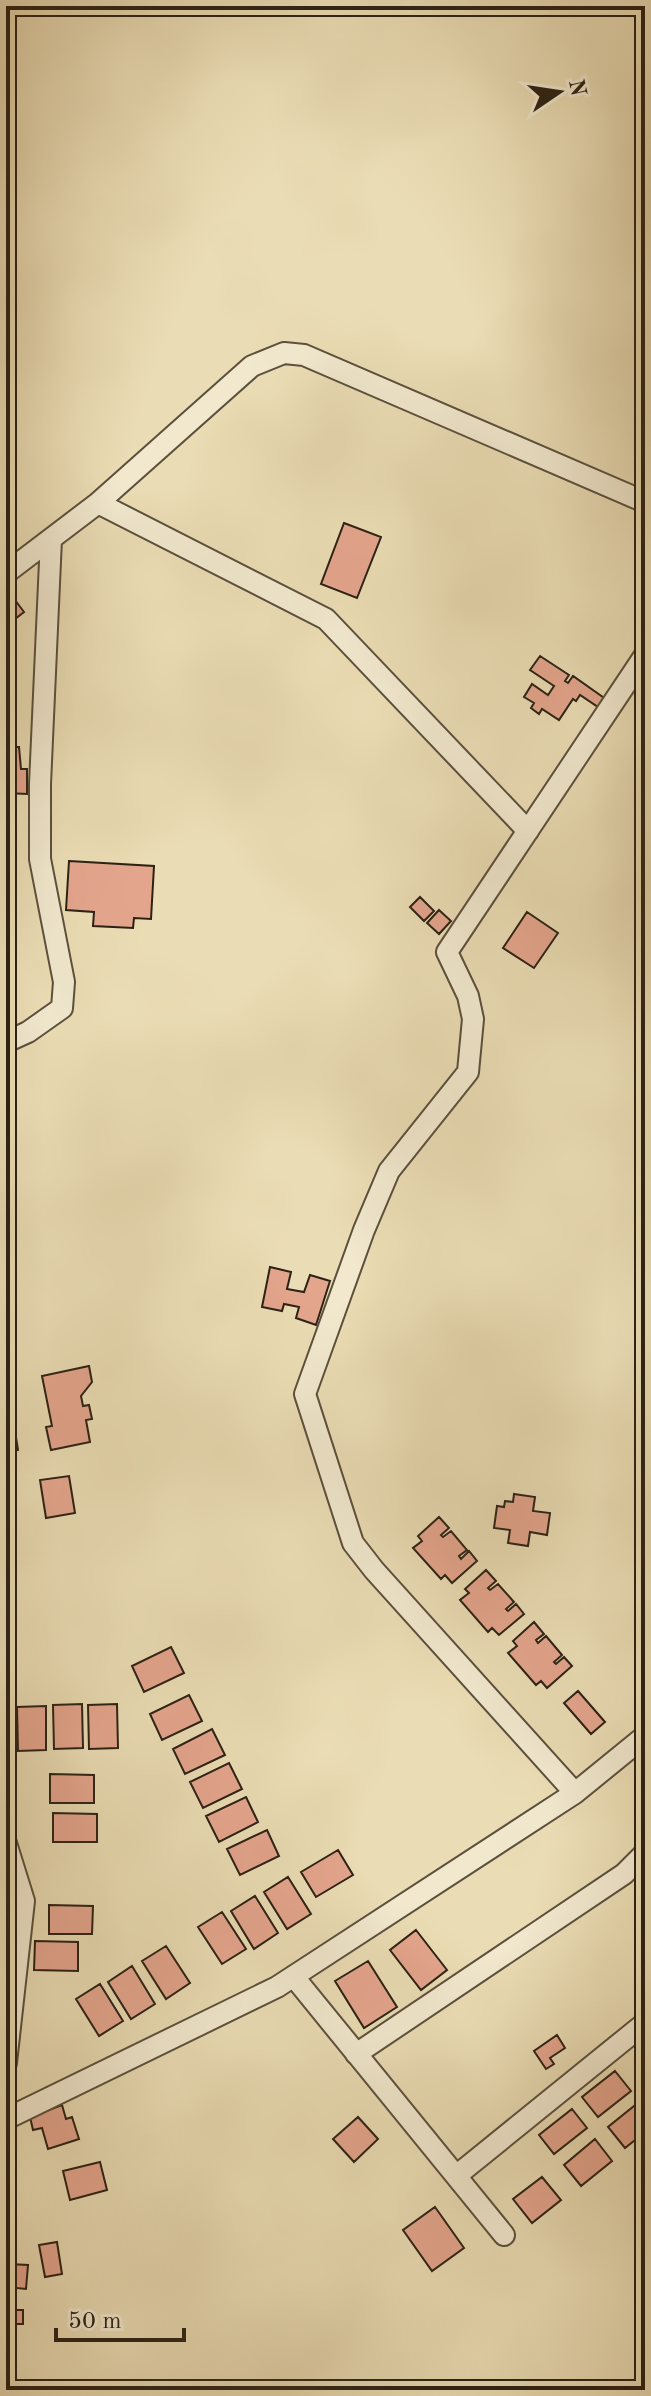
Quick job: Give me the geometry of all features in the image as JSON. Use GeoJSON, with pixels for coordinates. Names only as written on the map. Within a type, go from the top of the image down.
{"type":"FeatureCollection","features":[{"type":"Feature","properties":{"kind":"street"},"geometry":{"type":"LineString","coordinates":[[6,573],[98,503],[252,366],[284,353],[304,355],[645,502]]}},
{"type":"Feature","properties":{"kind":"street"},"geometry":{"type":"LineString","coordinates":[[98,503],[326,619],[528,831]]}},
{"type":"Feature","properties":{"kind":"street"},"geometry":{"type":"LineString","coordinates":[[6,1042],[28,1032],[62,1008],[64,982],[40,859],[40,784],[51,539]]}},
{"type":"Feature","properties":{"kind":"street"},"geometry":{"type":"LineString","coordinates":[[575,1793],[353,1543],[305,1394],[364,1230],[389,1171],[468,1072],[473,1019],[468,996],[447,952],[645,655]]}},
{"type":"Feature","properties":{"kind":"street"},"geometry":{"type":"LineString","coordinates":[[6,2119],[294,1977],[575,1793],[645,1736]]}},
{"type":"Feature","properties":{"kind":"street"},"geometry":{"type":"LineString","coordinates":[[6,1843],[24,1901],[6,2063]]}},
{"type":"Feature","properties":{"kind":"street"},"geometry":{"type":"LineString","coordinates":[[356,2054],[624,1874],[645,1853]]}},
{"type":"Feature","properties":{"kind":"street"},"geometry":{"type":"LineString","coordinates":[[294,1977],[504,2235]]}},
{"type":"Feature","properties":{"kind":"street"},"geometry":{"type":"LineString","coordinates":[[456,2176],[645,2023]]}},
{"type":"Feature","properties":{"kind":"building"},"geometry":{"type":"Polygon","coordinates":[[[344,523],[381,537],[357,598],[321,584],[344,523]]]}},
{"type":"Feature","properties":{"kind":"building"},"geometry":{"type":"Polygon","coordinates":[[[12,596],[24,612],[6,626],[6,601],[12,596]]]}},
{"type":"Feature","properties":{"kind":"building"},"geometry":{"type":"Polygon","coordinates":[[[540,656],[569,675],[565,681],[568,683],[573,676],[607,700],[601,709],[580,695],[576,701],[573,699],[559,720],[542,709],[539,714],[531,708],[534,703],[524,697],[532,684],[548,695],[554,686],[530,670],[540,656]]]}},
{"type":"Feature","properties":{"kind":"building"},"geometry":{"type":"Polygon","coordinates":[[[6,747],[19,747],[21,769],[27,769],[27,794],[6,793],[6,747]]]}},
{"type":"Feature","properties":{"kind":"building"},"geometry":{"type":"Polygon","coordinates":[[[69,861],[154,866],[151,919],[134,918],[133,928],[93,926],[94,912],[66,910],[69,861]]]}},
{"type":"Feature","properties":{"kind":"building"},"geometry":{"type":"Polygon","coordinates":[[[420,897],[434,911],[424,921],[410,907],[420,897]]]}},
{"type":"Feature","properties":{"kind":"building"},"geometry":{"type":"Polygon","coordinates":[[[439,910],[451,921],[439,934],[427,923],[439,910]]]}},
{"type":"Feature","properties":{"kind":"building"},"geometry":{"type":"Polygon","coordinates":[[[527,912],[558,933],[534,968],[503,948],[527,912]]]}},
{"type":"Feature","properties":{"kind":"building"},"geometry":{"type":"Polygon","coordinates":[[[270,1267],[291,1272],[287,1289],[304,1292],[310,1275],[330,1281],[316,1325],[296,1318],[299,1307],[284,1304],[282,1311],[262,1307],[270,1267]]]}},
{"type":"Feature","properties":{"kind":"building"},"geometry":{"type":"Polygon","coordinates":[[[89,1366],[92,1382],[81,1396],[83,1406],[89,1405],[92,1419],[86,1420],[90,1442],[51,1450],[46,1427],[52,1426],[42,1376],[89,1366]]]}},
{"type":"Feature","properties":{"kind":"building"},"geometry":{"type":"Polygon","coordinates":[[[14,1425],[18,1450],[6,1452],[6,1427],[14,1425]]]}},
{"type":"Feature","properties":{"kind":"building"},"geometry":{"type":"Polygon","coordinates":[[[69,1476],[75,1513],[46,1518],[40,1480],[69,1476]]]}},
{"type":"Feature","properties":{"kind":"building"},"geometry":{"type":"Polygon","coordinates":[[[514,1494],[535,1497],[533,1511],[550,1513],[547,1535],[530,1532],[528,1546],[508,1543],[510,1530],[494,1528],[497,1506],[504,1507],[505,1501],[513,1502],[514,1494]]]}},
{"type":"Feature","properties":{"kind":"building"},"geometry":{"type":"Polygon","coordinates":[[[439,1517],[449,1528],[441,1535],[443,1537],[451,1531],[467,1550],[459,1556],[461,1559],[469,1551],[477,1561],[452,1583],[445,1575],[441,1579],[413,1548],[422,1541],[418,1536],[439,1517]]]}},
{"type":"Feature","properties":{"kind":"building"},"geometry":{"type":"Polygon","coordinates":[[[486,1570],[496,1581],[488,1588],[490,1590],[498,1584],[514,1602],[506,1609],[508,1611],[516,1604],[524,1614],[499,1635],[492,1628],[488,1632],[460,1600],[469,1593],[465,1589],[486,1570]]]}},
{"type":"Feature","properties":{"kind":"building"},"geometry":{"type":"Polygon","coordinates":[[[534,1622],[544,1634],[536,1640],[538,1643],[546,1636],[562,1655],[554,1662],[556,1664],[564,1657],[572,1666],[547,1688],[541,1681],[536,1685],[508,1653],[517,1646],[513,1641],[534,1622]]]}},
{"type":"Feature","properties":{"kind":"building"},"geometry":{"type":"Polygon","coordinates":[[[171,1647],[184,1673],[144,1692],[132,1666],[171,1647]]]}},
{"type":"Feature","properties":{"kind":"building"},"geometry":{"type":"Polygon","coordinates":[[[578,1691],[605,1722],[591,1734],[564,1703],[578,1691]]]}},
{"type":"Feature","properties":{"kind":"building"},"geometry":{"type":"Polygon","coordinates":[[[189,1695],[202,1721],[162,1740],[150,1714],[189,1695]]]}},
{"type":"Feature","properties":{"kind":"building"},"geometry":{"type":"Polygon","coordinates":[[[6,1704],[10,1704],[11,1748],[6,1748],[6,1704]]]}},
{"type":"Feature","properties":{"kind":"building"},"geometry":{"type":"Polygon","coordinates":[[[82,1704],[83,1748],[54,1749],[53,1705],[82,1704]]]}},
{"type":"Feature","properties":{"kind":"building"},"geometry":{"type":"Polygon","coordinates":[[[117,1704],[118,1748],[89,1749],[88,1705],[117,1704]]]}},
{"type":"Feature","properties":{"kind":"building"},"geometry":{"type":"Polygon","coordinates":[[[46,1706],[46,1750],[18,1751],[17,1707],[46,1706]]]}},
{"type":"Feature","properties":{"kind":"building"},"geometry":{"type":"Polygon","coordinates":[[[212,1729],[225,1755],[185,1774],[173,1749],[212,1729]]]}},
{"type":"Feature","properties":{"kind":"building"},"geometry":{"type":"Polygon","coordinates":[[[229,1763],[242,1789],[203,1808],[190,1782],[229,1763]]]}},
{"type":"Feature","properties":{"kind":"building"},"geometry":{"type":"Polygon","coordinates":[[[50,1774],[94,1775],[94,1803],[50,1803],[50,1774]]]}},
{"type":"Feature","properties":{"kind":"building"},"geometry":{"type":"Polygon","coordinates":[[[246,1797],[258,1822],[219,1842],[206,1816],[246,1797]]]}},
{"type":"Feature","properties":{"kind":"building"},"geometry":{"type":"Polygon","coordinates":[[[53,1813],[97,1814],[97,1842],[53,1842],[53,1813]]]}},
{"type":"Feature","properties":{"kind":"building"},"geometry":{"type":"Polygon","coordinates":[[[267,1830],[279,1856],[240,1875],[227,1849],[267,1830]]]}},
{"type":"Feature","properties":{"kind":"building"},"geometry":{"type":"Polygon","coordinates":[[[338,1850],[353,1875],[316,1897],[301,1872],[338,1850]]]}},
{"type":"Feature","properties":{"kind":"building"},"geometry":{"type":"Polygon","coordinates":[[[288,1877],[311,1914],[287,1929],[264,1892],[288,1877]]]}},
{"type":"Feature","properties":{"kind":"building"},"geometry":{"type":"Polygon","coordinates":[[[255,1896],[278,1933],[254,1949],[231,1911],[255,1896]]]}},
{"type":"Feature","properties":{"kind":"building"},"geometry":{"type":"Polygon","coordinates":[[[49,1905],[93,1906],[92,1934],[49,1934],[49,1905]]]}},
{"type":"Feature","properties":{"kind":"building"},"geometry":{"type":"Polygon","coordinates":[[[222,1912],[246,1949],[222,1964],[198,1927],[222,1912]]]}},
{"type":"Feature","properties":{"kind":"building"},"geometry":{"type":"Polygon","coordinates":[[[416,1930],[447,1970],[421,1990],[390,1950],[416,1930]]]}},
{"type":"Feature","properties":{"kind":"building"},"geometry":{"type":"Polygon","coordinates":[[[35,1941],[78,1942],[78,1971],[34,1970],[35,1941]]]}},
{"type":"Feature","properties":{"kind":"building"},"geometry":{"type":"Polygon","coordinates":[[[166,1946],[190,1983],[166,1999],[142,1961],[166,1946]]]}},
{"type":"Feature","properties":{"kind":"building"},"geometry":{"type":"Polygon","coordinates":[[[368,1961],[397,2007],[364,2028],[335,1981],[368,1961]]]}},
{"type":"Feature","properties":{"kind":"building"},"geometry":{"type":"Polygon","coordinates":[[[132,1966],[155,2004],[131,2019],[108,1982],[132,1966]]]}},
{"type":"Feature","properties":{"kind":"building"},"geometry":{"type":"Polygon","coordinates":[[[100,1984],[123,2021],[99,2036],[76,1999],[100,1984]]]}},
{"type":"Feature","properties":{"kind":"building"},"geometry":{"type":"Polygon","coordinates":[[[557,2035],[565,2048],[550,2058],[554,2064],[546,2069],[534,2051],[557,2035]]]}},
{"type":"Feature","properties":{"kind":"building"},"geometry":{"type":"Polygon","coordinates":[[[615,2071],[631,2091],[598,2117],[582,2097],[615,2071]]]}},
{"type":"Feature","properties":{"kind":"building"},"geometry":{"type":"Polygon","coordinates":[[[639,2102],[645,2109],[645,2132],[625,2148],[608,2127],[639,2102]]]}},
{"type":"Feature","properties":{"kind":"building"},"geometry":{"type":"Polygon","coordinates":[[[62,2105],[66,2119],[72,2117],[79,2139],[48,2149],[42,2128],[33,2130],[30,2117],[62,2105]]]}},
{"type":"Feature","properties":{"kind":"building"},"geometry":{"type":"Polygon","coordinates":[[[572,2109],[587,2128],[554,2154],[539,2135],[572,2109]]]}},
{"type":"Feature","properties":{"kind":"building"},"geometry":{"type":"Polygon","coordinates":[[[358,2117],[378,2139],[354,2162],[333,2139],[358,2117]]]}},
{"type":"Feature","properties":{"kind":"building"},"geometry":{"type":"Polygon","coordinates":[[[595,2139],[612,2161],[581,2186],[564,2165],[595,2139]]]}},
{"type":"Feature","properties":{"kind":"building"},"geometry":{"type":"Polygon","coordinates":[[[100,2162],[107,2190],[70,2200],[63,2171],[100,2162]]]}},
{"type":"Feature","properties":{"kind":"building"},"geometry":{"type":"Polygon","coordinates":[[[542,2177],[561,2200],[532,2223],[513,2199],[542,2177]]]}},
{"type":"Feature","properties":{"kind":"building"},"geometry":{"type":"Polygon","coordinates":[[[435,2207],[464,2248],[432,2271],[403,2230],[435,2207]]]}},
{"type":"Feature","properties":{"kind":"building"},"geometry":{"type":"Polygon","coordinates":[[[57,2242],[62,2274],[45,2277],[39,2245],[57,2242]]]}},
{"type":"Feature","properties":{"kind":"building"},"geometry":{"type":"Polygon","coordinates":[[[9,2264],[28,2265],[26,2289],[7,2287],[9,2264]]]}},
{"type":"Feature","properties":{"kind":"building"},"geometry":{"type":"Polygon","coordinates":[[[13,2310],[23,2310],[23,2324],[12,2324],[13,2310]]]}}]}
